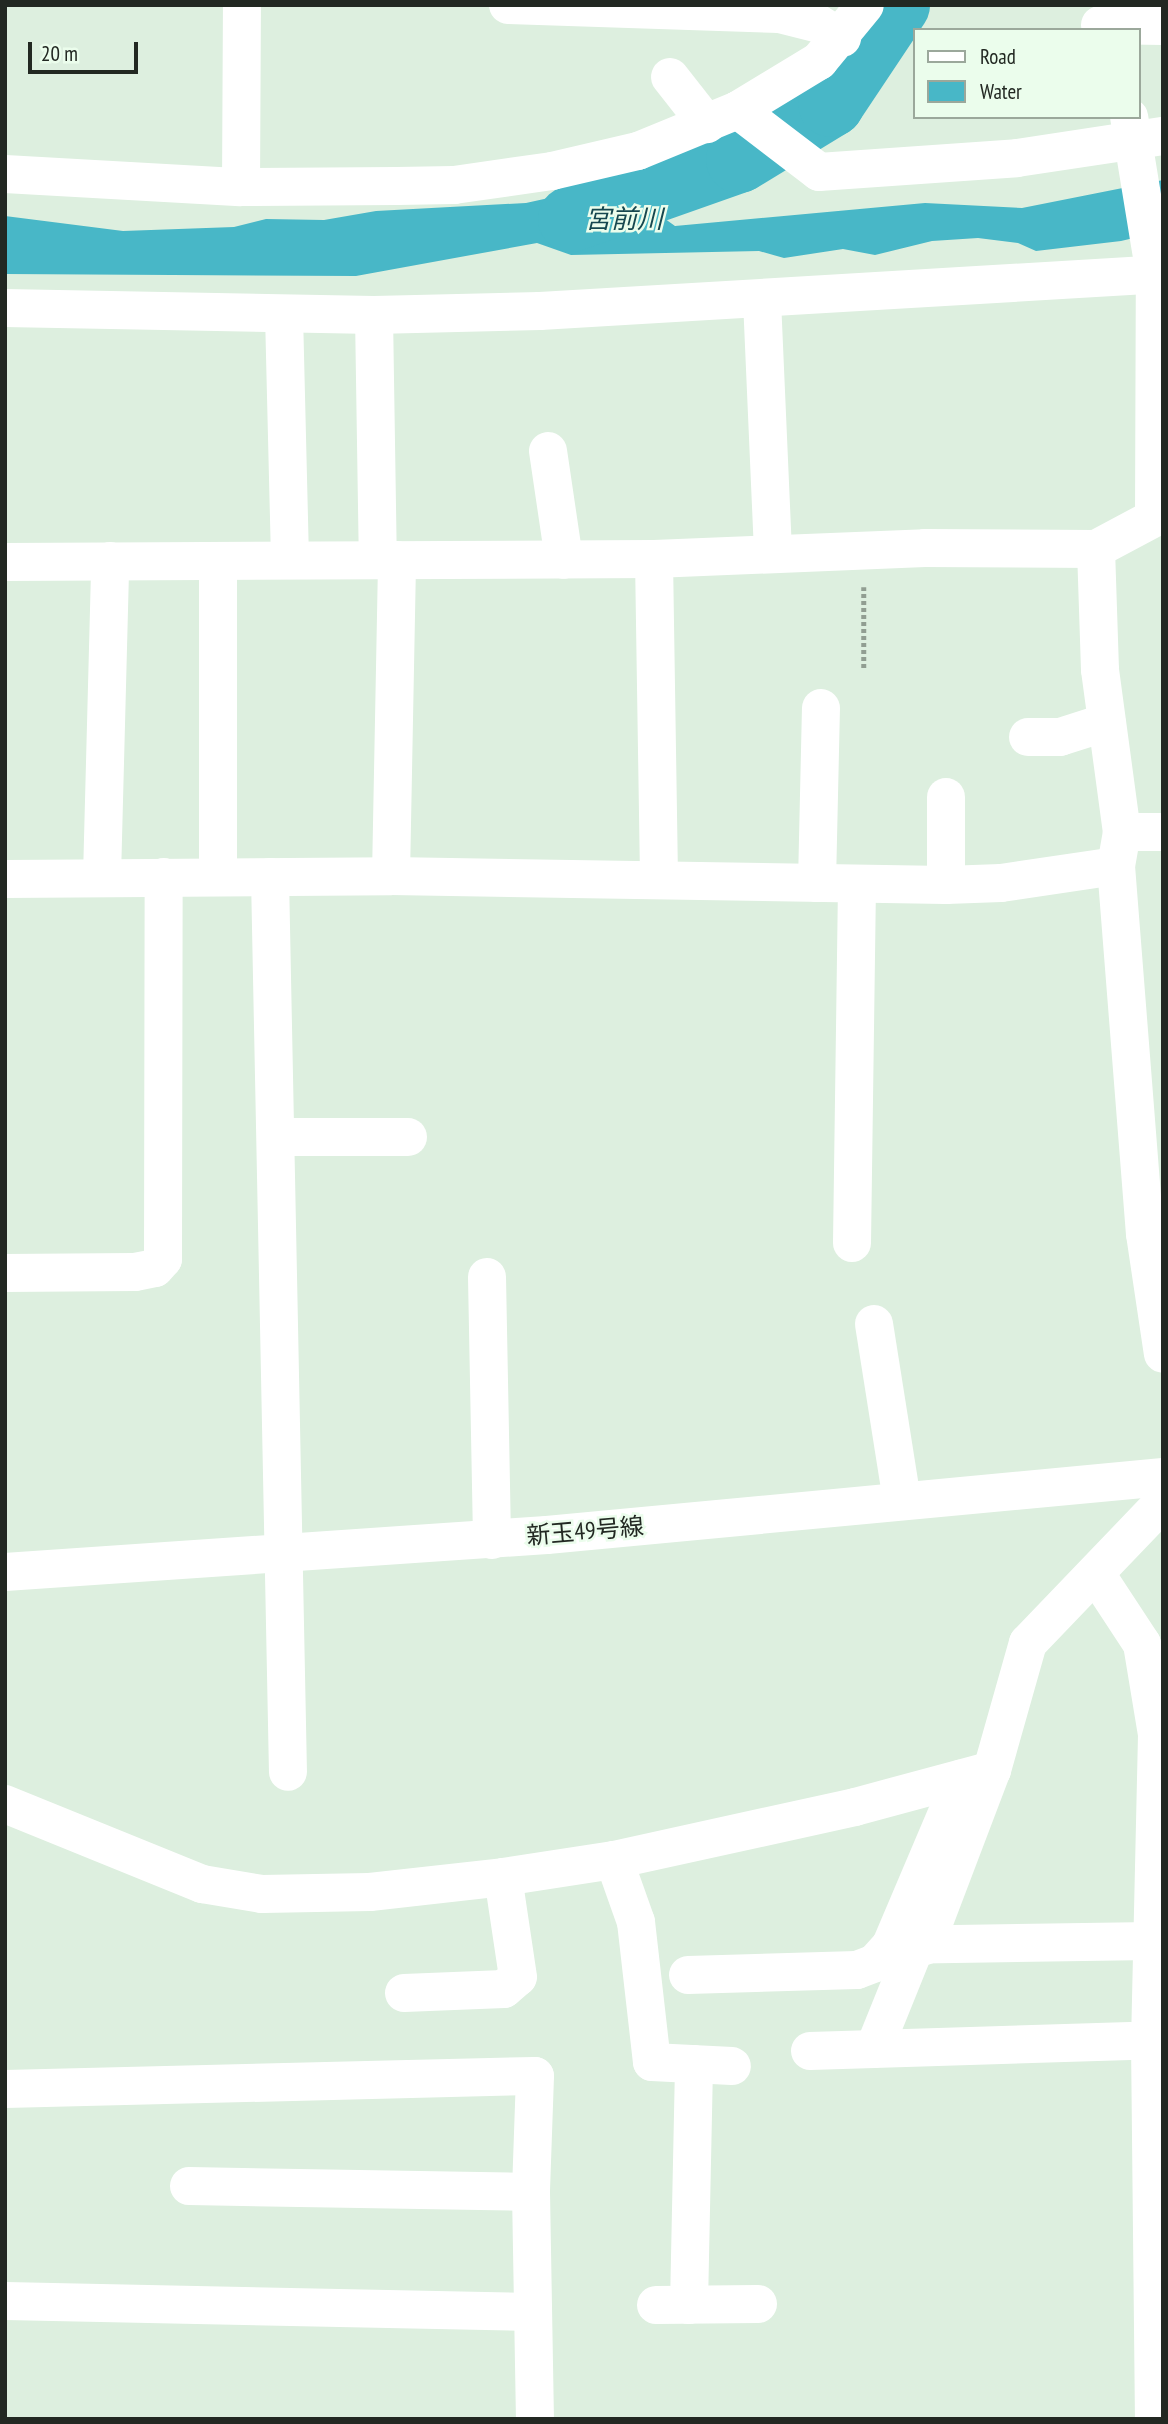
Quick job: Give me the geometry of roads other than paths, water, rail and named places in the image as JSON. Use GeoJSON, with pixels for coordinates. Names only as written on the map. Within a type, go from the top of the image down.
{"type":"FeatureCollection","features":[{"type":"Feature","properties":{"kind":"street"},"geometry":{"type":"LineString","coordinates":[[240,187],[242,5]]}},
{"type":"Feature","properties":{"kind":"street"},"geometry":{"type":"LineString","coordinates":[[508,5],[701,8],[800,17],[842,38]]}},
{"type":"Feature","properties":{"kind":"street"},"geometry":{"type":"LineString","coordinates":[[5,174],[240,187],[454,185],[505,179],[638,151],[732,118],[787,85],[842,38],[865,5]]}},
{"type":"Feature","properties":{"kind":"street"},"geometry":{"type":"LineString","coordinates":[[1099,20],[1163,26]]}},
{"type":"Feature","properties":{"kind":"street"},"geometry":{"type":"LineString","coordinates":[[5,562],[654,559],[863,550],[1096,549],[1158,523],[1156,269],[1140,137],[1017,158],[859,172],[819,172],[670,77]]}},
{"type":"Feature","properties":{"kind":"street"},"geometry":{"type":"LineString","coordinates":[[5,308],[374,315],[762,300],[1156,269]]}},
{"type":"Feature","properties":{"kind":"street"},"geometry":{"type":"LineString","coordinates":[[762,300],[773,554]]}},
{"type":"Feature","properties":{"kind":"street"},"geometry":{"type":"LineString","coordinates":[[284,314],[290,560]]}},
{"type":"Feature","properties":{"kind":"street"},"geometry":{"type":"LineString","coordinates":[[374,315],[388,560],[391,876]]}},
{"type":"Feature","properties":{"kind":"street"},"geometry":{"type":"LineString","coordinates":[[548,451],[564,560]]}},
{"type":"Feature","properties":{"kind":"street"},"geometry":{"type":"LineString","coordinates":[[1096,549],[1100,670],[1119,849],[1144,1234],[1163,1354]]}},
{"type":"Feature","properties":{"kind":"street"},"geometry":{"type":"LineString","coordinates":[[654,559],[659,880]]}},
{"type":"Feature","properties":{"kind":"street"},"geometry":{"type":"LineString","coordinates":[[102,877],[110,561]]}},
{"type":"Feature","properties":{"kind":"street"},"geometry":{"type":"LineString","coordinates":[[218,561],[218,877]]}},
{"type":"Feature","properties":{"kind":"street"},"geometry":{"type":"LineString","coordinates":[[817,883],[821,708]]}},
{"type":"Feature","properties":{"kind":"street"},"geometry":{"type":"LineString","coordinates":[[1028,737],[1060,737],[1107,722]]}},
{"type":"Feature","properties":{"kind":"street"},"geometry":{"type":"LineString","coordinates":[[946,797],[946,885]]}},
{"type":"Feature","properties":{"kind":"street"},"geometry":{"type":"LineString","coordinates":[[5,879],[391,876],[857,884],[1001,883],[1119,849],[1163,832]]}},
{"type":"Feature","properties":{"kind":"street"},"geometry":{"type":"LineString","coordinates":[[5,1272],[135,1272],[155,1268],[163,1259],[164,877]]}},
{"type":"Feature","properties":{"kind":"street"},"geometry":{"type":"LineString","coordinates":[[270,877],[288,1772]]}},
{"type":"Feature","properties":{"kind":"street"},"geometry":{"type":"LineString","coordinates":[[852,1243],[857,884]]}},
{"type":"Feature","properties":{"kind":"street"},"geometry":{"type":"LineString","coordinates":[[276,1137],[408,1137]]}},
{"type":"Feature","properties":{"kind":"street"},"geometry":{"type":"LineString","coordinates":[[487,1277],[492,1540]]}},
{"type":"Feature","properties":{"kind":"street"},"geometry":{"type":"LineString","coordinates":[[874,1324],[902,1500]]}},
{"type":"Feature","properties":{"kind":"street","name":"新玉49号線"},"geometry":{"type":"LineString","coordinates":[[5,1572],[285,1556],[492,1540],[1163,1476]]}},
{"type":"Feature","properties":{"kind":"street"},"geometry":{"type":"LineString","coordinates":[[874,2049],[911,1945],[1028,1643],[1163,1502]]}},
{"type":"Feature","properties":{"kind":"street"},"geometry":{"type":"LineString","coordinates":[[1096,1574],[1142,1644],[1153,1693],[1157,1735],[1152,1941],[1156,2041],[1154,2419]]}},
{"type":"Feature","properties":{"kind":"street"},"geometry":{"type":"LineString","coordinates":[[5,1804],[233,1892],[370,1892],[503,1877],[614,1860],[855,1808],[977,1774]]}},
{"type":"Feature","properties":{"kind":"street"},"geometry":{"type":"LineString","coordinates":[[614,1860],[636,1922],[652,2063],[732,2066]]}},
{"type":"Feature","properties":{"kind":"street"},"geometry":{"type":"LineString","coordinates":[[404,1993],[504,1989],[518,1977],[503,1877]]}},
{"type":"Feature","properties":{"kind":"street"},"geometry":{"type":"LineString","coordinates":[[688,1975],[857,1970],[911,1945],[1152,1941]]}},
{"type":"Feature","properties":{"kind":"street"},"geometry":{"type":"LineString","coordinates":[[810,2051],[1156,2041]]}},
{"type":"Feature","properties":{"kind":"street"},"geometry":{"type":"LineString","coordinates":[[694,2064],[673,2305],[758,2304]]}},
{"type":"Feature","properties":{"kind":"street"},"geometry":{"type":"LineString","coordinates":[[5,2089],[535,2076],[531,2192],[535,2419]]}},
{"type":"Feature","properties":{"kind":"street"},"geometry":{"type":"LineString","coordinates":[[189,2186],[531,2192]]}},
{"type":"Feature","properties":{"kind":"street"},"geometry":{"type":"LineString","coordinates":[[5,2301],[533,2312]]}},
{"type":"Feature","properties":{"kind":"water","name":"宮前川"},"geometry":{"type":"Polygon","coordinates":[[[657,174],[661,216],[675,226],[925,203],[1022,208],[1163,180],[1163,231],[1121,241],[1036,251],[1018,243],[978,238],[932,241],[875,255],[843,249],[784,258],[759,251],[571,255],[537,243],[356,276],[5,274],[5,216],[123,231],[234,227],[266,219],[324,220],[376,211],[526,203],[657,174]]]}},
{"type":"Feature","properties":{"kind":"waterway","name":"宮前川"},"geometry":{"type":"LineString","coordinates":[[571,219],[739,160],[831,104],[897,5]]}}]}
